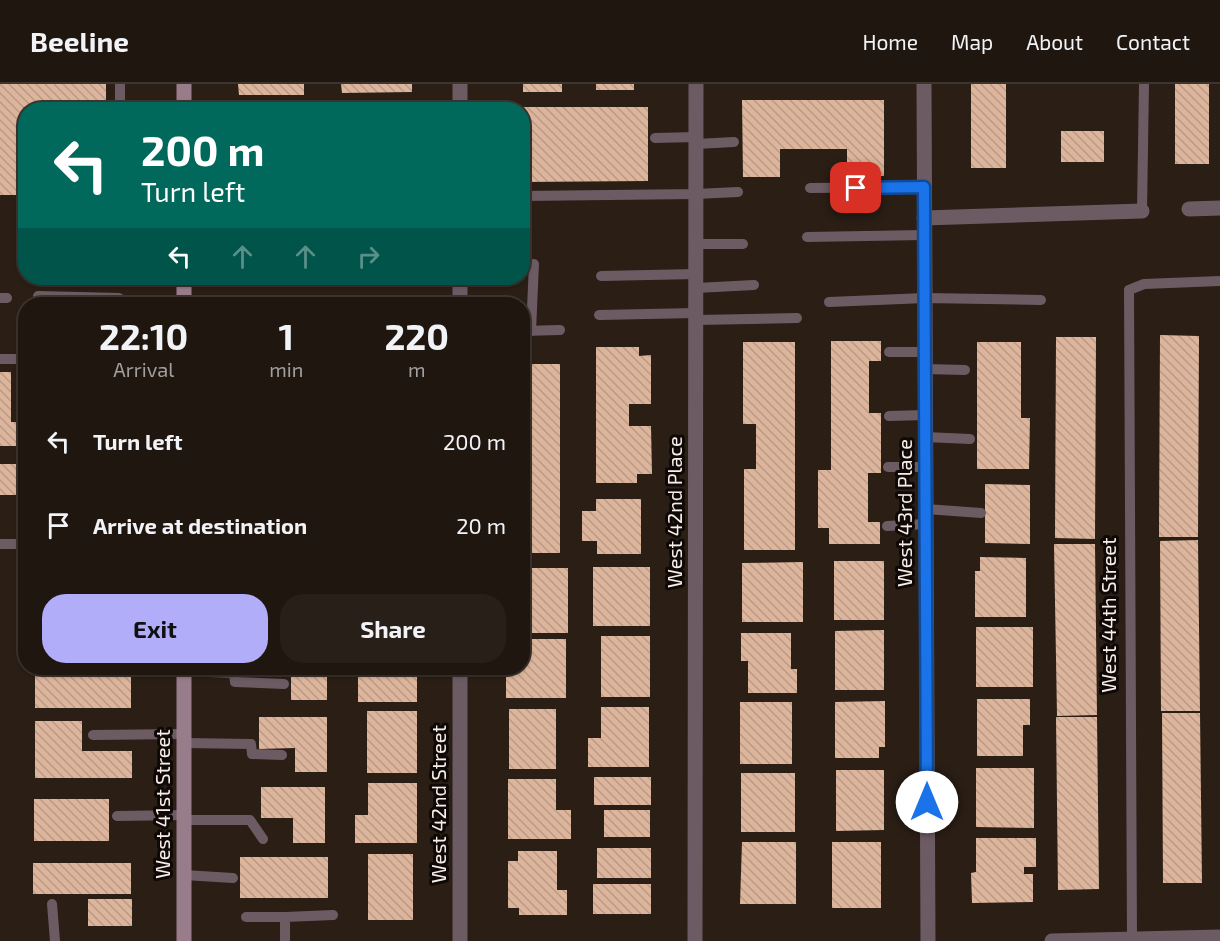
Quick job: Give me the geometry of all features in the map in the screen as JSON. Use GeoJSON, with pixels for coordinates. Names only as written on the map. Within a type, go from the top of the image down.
{"type":"FeatureCollection","features":[{"type":"Feature","properties":{"kind":"street"},"geometry":{"type":"LineString","coordinates":[[184,84],[184,102]]}},
{"type":"Feature","properties":{"kind":"street"},"geometry":{"type":"LineString","coordinates":[[460,84],[460,102]]}},
{"type":"Feature","properties":{"kind":"street","name":"West 42nd Place"},"geometry":{"type":"LineString","coordinates":[[695,941],[696,84]]}},
{"type":"Feature","properties":{"kind":"street","name":"West 43rd Place"},"geometry":{"type":"LineString","coordinates":[[924,84],[928,941]]}},
{"type":"Feature","properties":{"kind":"street"},"geometry":{"type":"LineString","coordinates":[[1188,209],[1220,208]]}},
{"type":"Feature","properties":{"kind":"street"},"geometry":{"type":"LineString","coordinates":[[924,218],[1142,211]]}},
{"type":"Feature","properties":{"kind":"street","name":"West 41st Street"},"geometry":{"type":"LineString","coordinates":[[184,675],[184,941]]}},
{"type":"Feature","properties":{"kind":"street","name":"West 42nd Street"},"geometry":{"type":"LineString","coordinates":[[460,675],[460,941]]}},
{"type":"Feature","properties":{"kind":"street"},"geometry":{"type":"LineString","coordinates":[[1052,941],[1220,937]]}},
{"type":"Feature","properties":{"kind":"lane"},"geometry":{"type":"LineString","coordinates":[[120,84],[120,102]]}},
{"type":"Feature","properties":{"kind":"lane"},"geometry":{"type":"LineString","coordinates":[[1142,211],[1144,84]]}},
{"type":"Feature","properties":{"kind":"lane"},"geometry":{"type":"LineString","coordinates":[[655,138],[734,142]]}},
{"type":"Feature","properties":{"kind":"lane"},"geometry":{"type":"LineString","coordinates":[[810,188],[924,187]]}},
{"type":"Feature","properties":{"kind":"lane"},"geometry":{"type":"LineString","coordinates":[[530,196],[738,192]]}},
{"type":"Feature","properties":{"kind":"lane"},"geometry":{"type":"LineString","coordinates":[[807,237],[924,235]]}},
{"type":"Feature","properties":{"kind":"lane"},"geometry":{"type":"LineString","coordinates":[[696,244],[743,244]]}},
{"type":"Feature","properties":{"kind":"lane"},"geometry":{"type":"LineString","coordinates":[[530,302],[534,264]]}},
{"type":"Feature","properties":{"kind":"lane"},"geometry":{"type":"LineString","coordinates":[[601,276],[754,285]]}},
{"type":"Feature","properties":{"kind":"lane","name":"West 44th Street"},"geometry":{"type":"LineString","coordinates":[[1132,939],[1129,290],[1144,284],[1220,281]]}},
{"type":"Feature","properties":{"kind":"lane"},"geometry":{"type":"LineString","coordinates":[[829,302],[925,298],[1041,300]]}},
{"type":"Feature","properties":{"kind":"lane"},"geometry":{"type":"LineString","coordinates":[[599,315],[797,318]]}},
{"type":"Feature","properties":{"kind":"lane"},"geometry":{"type":"LineString","coordinates":[[530,331],[560,330]]}},
{"type":"Feature","properties":{"kind":"lane"},"geometry":{"type":"LineString","coordinates":[[888,352],[925,352]]}},
{"type":"Feature","properties":{"kind":"lane"},"geometry":{"type":"LineString","coordinates":[[0,359],[18,359]]}},
{"type":"Feature","properties":{"kind":"lane"},"geometry":{"type":"LineString","coordinates":[[925,369],[965,370]]}},
{"type":"Feature","properties":{"kind":"lane"},"geometry":{"type":"LineString","coordinates":[[889,416],[925,415]]}},
{"type":"Feature","properties":{"kind":"lane"},"geometry":{"type":"LineString","coordinates":[[925,437],[970,439]]}},
{"type":"Feature","properties":{"kind":"lane"},"geometry":{"type":"LineString","coordinates":[[888,467],[925,467]]}},
{"type":"Feature","properties":{"kind":"lane"},"geometry":{"type":"LineString","coordinates":[[887,526],[926,516],[981,513]]}},
{"type":"Feature","properties":{"kind":"lane"},"geometry":{"type":"LineString","coordinates":[[0,544],[18,544]]}},
{"type":"Feature","properties":{"kind":"lane"},"geometry":{"type":"LineString","coordinates":[[234,675],[235,682],[284,684]]}},
{"type":"Feature","properties":{"kind":"lane"},"geometry":{"type":"LineString","coordinates":[[93,735],[251,744],[252,754],[282,755]]}},
{"type":"Feature","properties":{"kind":"lane"},"geometry":{"type":"LineString","coordinates":[[117,816],[250,820],[263,839]]}},
{"type":"Feature","properties":{"kind":"lane"},"geometry":{"type":"LineString","coordinates":[[184,875],[233,878]]}},
{"type":"Feature","properties":{"kind":"lane"},"geometry":{"type":"LineString","coordinates":[[52,904],[55,941]]}},
{"type":"Feature","properties":{"kind":"lane"},"geometry":{"type":"LineString","coordinates":[[246,917],[333,915]]}},
{"type":"Feature","properties":{"kind":"lane"},"geometry":{"type":"LineString","coordinates":[[285,917],[285,941]]}},
{"type":"Feature","properties":{"kind":"building"},"geometry":{"type":"Polygon","coordinates":[[[0,84],[106,84],[106,102],[18,102],[18,195],[0,195],[0,84]]]}},
{"type":"Feature","properties":{"kind":"building"},"geometry":{"type":"Polygon","coordinates":[[[238,84],[304,84],[304,95],[239,95],[238,84]]]}},
{"type":"Feature","properties":{"kind":"building"},"geometry":{"type":"Polygon","coordinates":[[[341,84],[412,84],[412,92],[342,93],[341,84]]]}},
{"type":"Feature","properties":{"kind":"building"},"geometry":{"type":"Polygon","coordinates":[[[523,84],[562,84],[562,92],[523,92],[523,84]]]}},
{"type":"Feature","properties":{"kind":"building"},"geometry":{"type":"Polygon","coordinates":[[[596,84],[634,84],[634,90],[596,90],[596,84]]]}},
{"type":"Feature","properties":{"kind":"building"},"geometry":{"type":"Polygon","coordinates":[[[971,84],[1006,84],[1006,168],[971,168],[971,84]]]}},
{"type":"Feature","properties":{"kind":"building"},"geometry":{"type":"Polygon","coordinates":[[[1175,84],[1209,84],[1209,164],[1175,164],[1175,84]]]}},
{"type":"Feature","properties":{"kind":"building"},"geometry":{"type":"Polygon","coordinates":[[[742,100],[884,100],[884,176],[847,176],[847,149],[780,149],[780,177],[743,177],[742,100]]]}},
{"type":"Feature","properties":{"kind":"building"},"geometry":{"type":"Polygon","coordinates":[[[530,107],[648,107],[648,181],[530,182],[530,107]]]}},
{"type":"Feature","properties":{"kind":"building"},"geometry":{"type":"Polygon","coordinates":[[[1061,131],[1104,131],[1104,162],[1061,162],[1061,131]]]}},
{"type":"Feature","properties":{"kind":"building"},"geometry":{"type":"Polygon","coordinates":[[[1160,335],[1199,336],[1198,537],[1159,537],[1160,335]]]}},
{"type":"Feature","properties":{"kind":"building"},"geometry":{"type":"Polygon","coordinates":[[[1056,337],[1096,337],[1095,539],[1055,538],[1056,337]]]}},
{"type":"Feature","properties":{"kind":"building"},"geometry":{"type":"Polygon","coordinates":[[[831,341],[881,341],[881,361],[869,361],[869,413],[881,413],[881,473],[868,473],[868,522],[880,522],[880,544],[829,544],[829,528],[818,528],[818,470],[831,470],[831,341]]]}},
{"type":"Feature","properties":{"kind":"building"},"geometry":{"type":"Polygon","coordinates":[[[743,342],[795,342],[795,550],[744,550],[744,469],[756,469],[756,424],[743,424],[743,342]]]}},
{"type":"Feature","properties":{"kind":"building"},"geometry":{"type":"Polygon","coordinates":[[[977,342],[1021,342],[1021,418],[1030,418],[1029,469],[977,469],[977,342]]]}},
{"type":"Feature","properties":{"kind":"building"},"geometry":{"type":"Polygon","coordinates":[[[596,347],[639,347],[639,356],[651,355],[651,404],[629,404],[629,426],[651,426],[652,474],[637,474],[637,483],[596,483],[596,347]]]}},
{"type":"Feature","properties":{"kind":"building"},"geometry":{"type":"Polygon","coordinates":[[[530,364],[560,364],[560,553],[530,553],[530,364]]]}},
{"type":"Feature","properties":{"kind":"building"},"geometry":{"type":"Polygon","coordinates":[[[0,372],[11,372],[11,422],[16,422],[16,446],[0,446],[0,372]]]}},
{"type":"Feature","properties":{"kind":"building"},"geometry":{"type":"Polygon","coordinates":[[[0,464],[18,464],[18,495],[0,495],[0,464]]]}},
{"type":"Feature","properties":{"kind":"building"},"geometry":{"type":"Polygon","coordinates":[[[985,484],[1030,485],[1030,544],[985,543],[985,484]]]}},
{"type":"Feature","properties":{"kind":"building"},"geometry":{"type":"Polygon","coordinates":[[[596,499],[641,499],[641,554],[597,554],[597,541],[582,541],[582,511],[596,511],[596,499]]]}},
{"type":"Feature","properties":{"kind":"building"},"geometry":{"type":"Polygon","coordinates":[[[1198,540],[1200,711],[1161,711],[1160,541],[1198,540]]]}},
{"type":"Feature","properties":{"kind":"building"},"geometry":{"type":"Polygon","coordinates":[[[1054,544],[1095,544],[1097,715],[1057,716],[1054,544]]]}},
{"type":"Feature","properties":{"kind":"building"},"geometry":{"type":"Polygon","coordinates":[[[980,557],[1026,558],[1026,617],[975,617],[975,571],[980,571],[980,557]]]}},
{"type":"Feature","properties":{"kind":"building"},"geometry":{"type":"Polygon","coordinates":[[[834,561],[884,561],[884,620],[834,620],[834,561]]]}},
{"type":"Feature","properties":{"kind":"building"},"geometry":{"type":"Polygon","coordinates":[[[803,562],[803,622],[742,622],[742,563],[803,562]]]}},
{"type":"Feature","properties":{"kind":"building"},"geometry":{"type":"Polygon","coordinates":[[[593,567],[650,567],[650,626],[593,626],[593,567]]]}},
{"type":"Feature","properties":{"kind":"building"},"geometry":{"type":"Polygon","coordinates":[[[530,568],[568,568],[568,633],[530,633],[530,568]]]}},
{"type":"Feature","properties":{"kind":"building"},"geometry":{"type":"Polygon","coordinates":[[[976,627],[1033,627],[1033,687],[976,687],[976,627]]]}},
{"type":"Feature","properties":{"kind":"building"},"geometry":{"type":"Polygon","coordinates":[[[884,630],[884,690],[835,690],[835,631],[884,630]]]}},
{"type":"Feature","properties":{"kind":"building"},"geometry":{"type":"Polygon","coordinates":[[[741,633],[791,633],[791,669],[797,669],[797,693],[748,693],[748,661],[741,661],[741,633]]]}},
{"type":"Feature","properties":{"kind":"building"},"geometry":{"type":"Polygon","coordinates":[[[601,636],[650,636],[650,697],[601,697],[601,636]]]}},
{"type":"Feature","properties":{"kind":"building"},"geometry":{"type":"Polygon","coordinates":[[[530,639],[566,639],[566,698],[506,698],[506,675],[530,675],[530,639]]]}},
{"type":"Feature","properties":{"kind":"building"},"geometry":{"type":"Polygon","coordinates":[[[35,675],[131,675],[131,708],[35,708],[35,675]]]}},
{"type":"Feature","properties":{"kind":"building"},"geometry":{"type":"Polygon","coordinates":[[[291,675],[327,675],[327,700],[291,700],[291,675]]]}},
{"type":"Feature","properties":{"kind":"building"},"geometry":{"type":"Polygon","coordinates":[[[358,675],[417,675],[417,702],[358,702],[358,675]]]}},
{"type":"Feature","properties":{"kind":"building"},"geometry":{"type":"Polygon","coordinates":[[[977,699],[1030,699],[1030,725],[1023,725],[1023,756],[977,756],[977,699]]]}},
{"type":"Feature","properties":{"kind":"building"},"geometry":{"type":"Polygon","coordinates":[[[885,701],[885,747],[879,747],[879,758],[835,758],[835,702],[885,701]]]}},
{"type":"Feature","properties":{"kind":"building"},"geometry":{"type":"Polygon","coordinates":[[[740,702],[792,702],[792,764],[740,764],[740,702]]]}},
{"type":"Feature","properties":{"kind":"building"},"geometry":{"type":"Polygon","coordinates":[[[601,707],[649,707],[649,767],[588,767],[588,738],[601,738],[601,707]]]}},
{"type":"Feature","properties":{"kind":"building"},"geometry":{"type":"Polygon","coordinates":[[[509,709],[556,709],[556,769],[509,769],[509,709]]]}},
{"type":"Feature","properties":{"kind":"building"},"geometry":{"type":"Polygon","coordinates":[[[367,711],[417,711],[417,773],[367,773],[367,711]]]}},
{"type":"Feature","properties":{"kind":"building"},"geometry":{"type":"Polygon","coordinates":[[[1162,713],[1200,713],[1202,883],[1163,883],[1162,713]]]}},
{"type":"Feature","properties":{"kind":"building"},"geometry":{"type":"Polygon","coordinates":[[[259,717],[327,717],[327,772],[295,772],[295,748],[259,749],[259,717]]]}},
{"type":"Feature","properties":{"kind":"building"},"geometry":{"type":"Polygon","coordinates":[[[1056,717],[1097,717],[1099,889],[1058,890],[1056,717]]]}},
{"type":"Feature","properties":{"kind":"building"},"geometry":{"type":"Polygon","coordinates":[[[35,721],[82,721],[82,751],[132,751],[132,778],[35,778],[35,721]]]}},
{"type":"Feature","properties":{"kind":"building"},"geometry":{"type":"Polygon","coordinates":[[[976,768],[1034,768],[1034,828],[976,827],[976,768]]]}},
{"type":"Feature","properties":{"kind":"building"},"geometry":{"type":"Polygon","coordinates":[[[836,770],[884,770],[884,830],[836,831],[836,770]]]}},
{"type":"Feature","properties":{"kind":"building"},"geometry":{"type":"Polygon","coordinates":[[[741,773],[795,773],[795,832],[741,832],[741,773]]]}},
{"type":"Feature","properties":{"kind":"building"},"geometry":{"type":"Polygon","coordinates":[[[594,777],[651,777],[651,805],[594,805],[594,777]]]}},
{"type":"Feature","properties":{"kind":"building"},"geometry":{"type":"Polygon","coordinates":[[[508,779],[556,779],[556,810],[571,810],[571,839],[508,839],[508,779]]]}},
{"type":"Feature","properties":{"kind":"building"},"geometry":{"type":"Polygon","coordinates":[[[368,783],[417,783],[417,843],[355,843],[355,815],[368,815],[368,783]]]}},
{"type":"Feature","properties":{"kind":"building"},"geometry":{"type":"Polygon","coordinates":[[[261,787],[325,787],[325,843],[293,843],[293,818],[261,818],[261,787]]]}},
{"type":"Feature","properties":{"kind":"building"},"geometry":{"type":"Polygon","coordinates":[[[34,799],[109,799],[109,841],[34,841],[34,799]]]}},
{"type":"Feature","properties":{"kind":"building"},"geometry":{"type":"Polygon","coordinates":[[[604,810],[650,810],[650,837],[604,837],[604,810]]]}},
{"type":"Feature","properties":{"kind":"building"},"geometry":{"type":"Polygon","coordinates":[[[976,838],[1036,838],[1036,867],[1024,867],[1024,874],[1033,874],[1033,902],[972,903],[971,873],[976,872],[976,838]]]}},
{"type":"Feature","properties":{"kind":"building"},"geometry":{"type":"Polygon","coordinates":[[[742,842],[796,842],[796,904],[740,904],[742,842]]]}},
{"type":"Feature","properties":{"kind":"building"},"geometry":{"type":"Polygon","coordinates":[[[832,842],[881,842],[881,908],[832,908],[832,842]]]}},
{"type":"Feature","properties":{"kind":"building"},"geometry":{"type":"Polygon","coordinates":[[[597,848],[651,848],[651,878],[597,878],[597,848]]]}},
{"type":"Feature","properties":{"kind":"building"},"geometry":{"type":"Polygon","coordinates":[[[518,851],[557,851],[557,890],[567,890],[567,915],[519,915],[519,908],[508,908],[508,861],[518,861],[518,851]]]}},
{"type":"Feature","properties":{"kind":"building"},"geometry":{"type":"Polygon","coordinates":[[[368,854],[413,854],[413,920],[368,920],[368,854]]]}},
{"type":"Feature","properties":{"kind":"building"},"geometry":{"type":"Polygon","coordinates":[[[240,857],[328,857],[328,898],[240,898],[240,857]]]}},
{"type":"Feature","properties":{"kind":"building"},"geometry":{"type":"Polygon","coordinates":[[[33,863],[131,863],[131,894],[33,894],[33,863]]]}},
{"type":"Feature","properties":{"kind":"building"},"geometry":{"type":"Polygon","coordinates":[[[593,884],[651,884],[651,914],[593,914],[593,884]]]}},
{"type":"Feature","properties":{"kind":"building"},"geometry":{"type":"Polygon","coordinates":[[[88,899],[132,899],[132,926],[88,926],[88,899]]]}},
{"type":"Feature","properties":{"kind":"route"},"geometry":{"type":"LineString","coordinates":[[856,188],[924,187],[927,802]]}}]}
